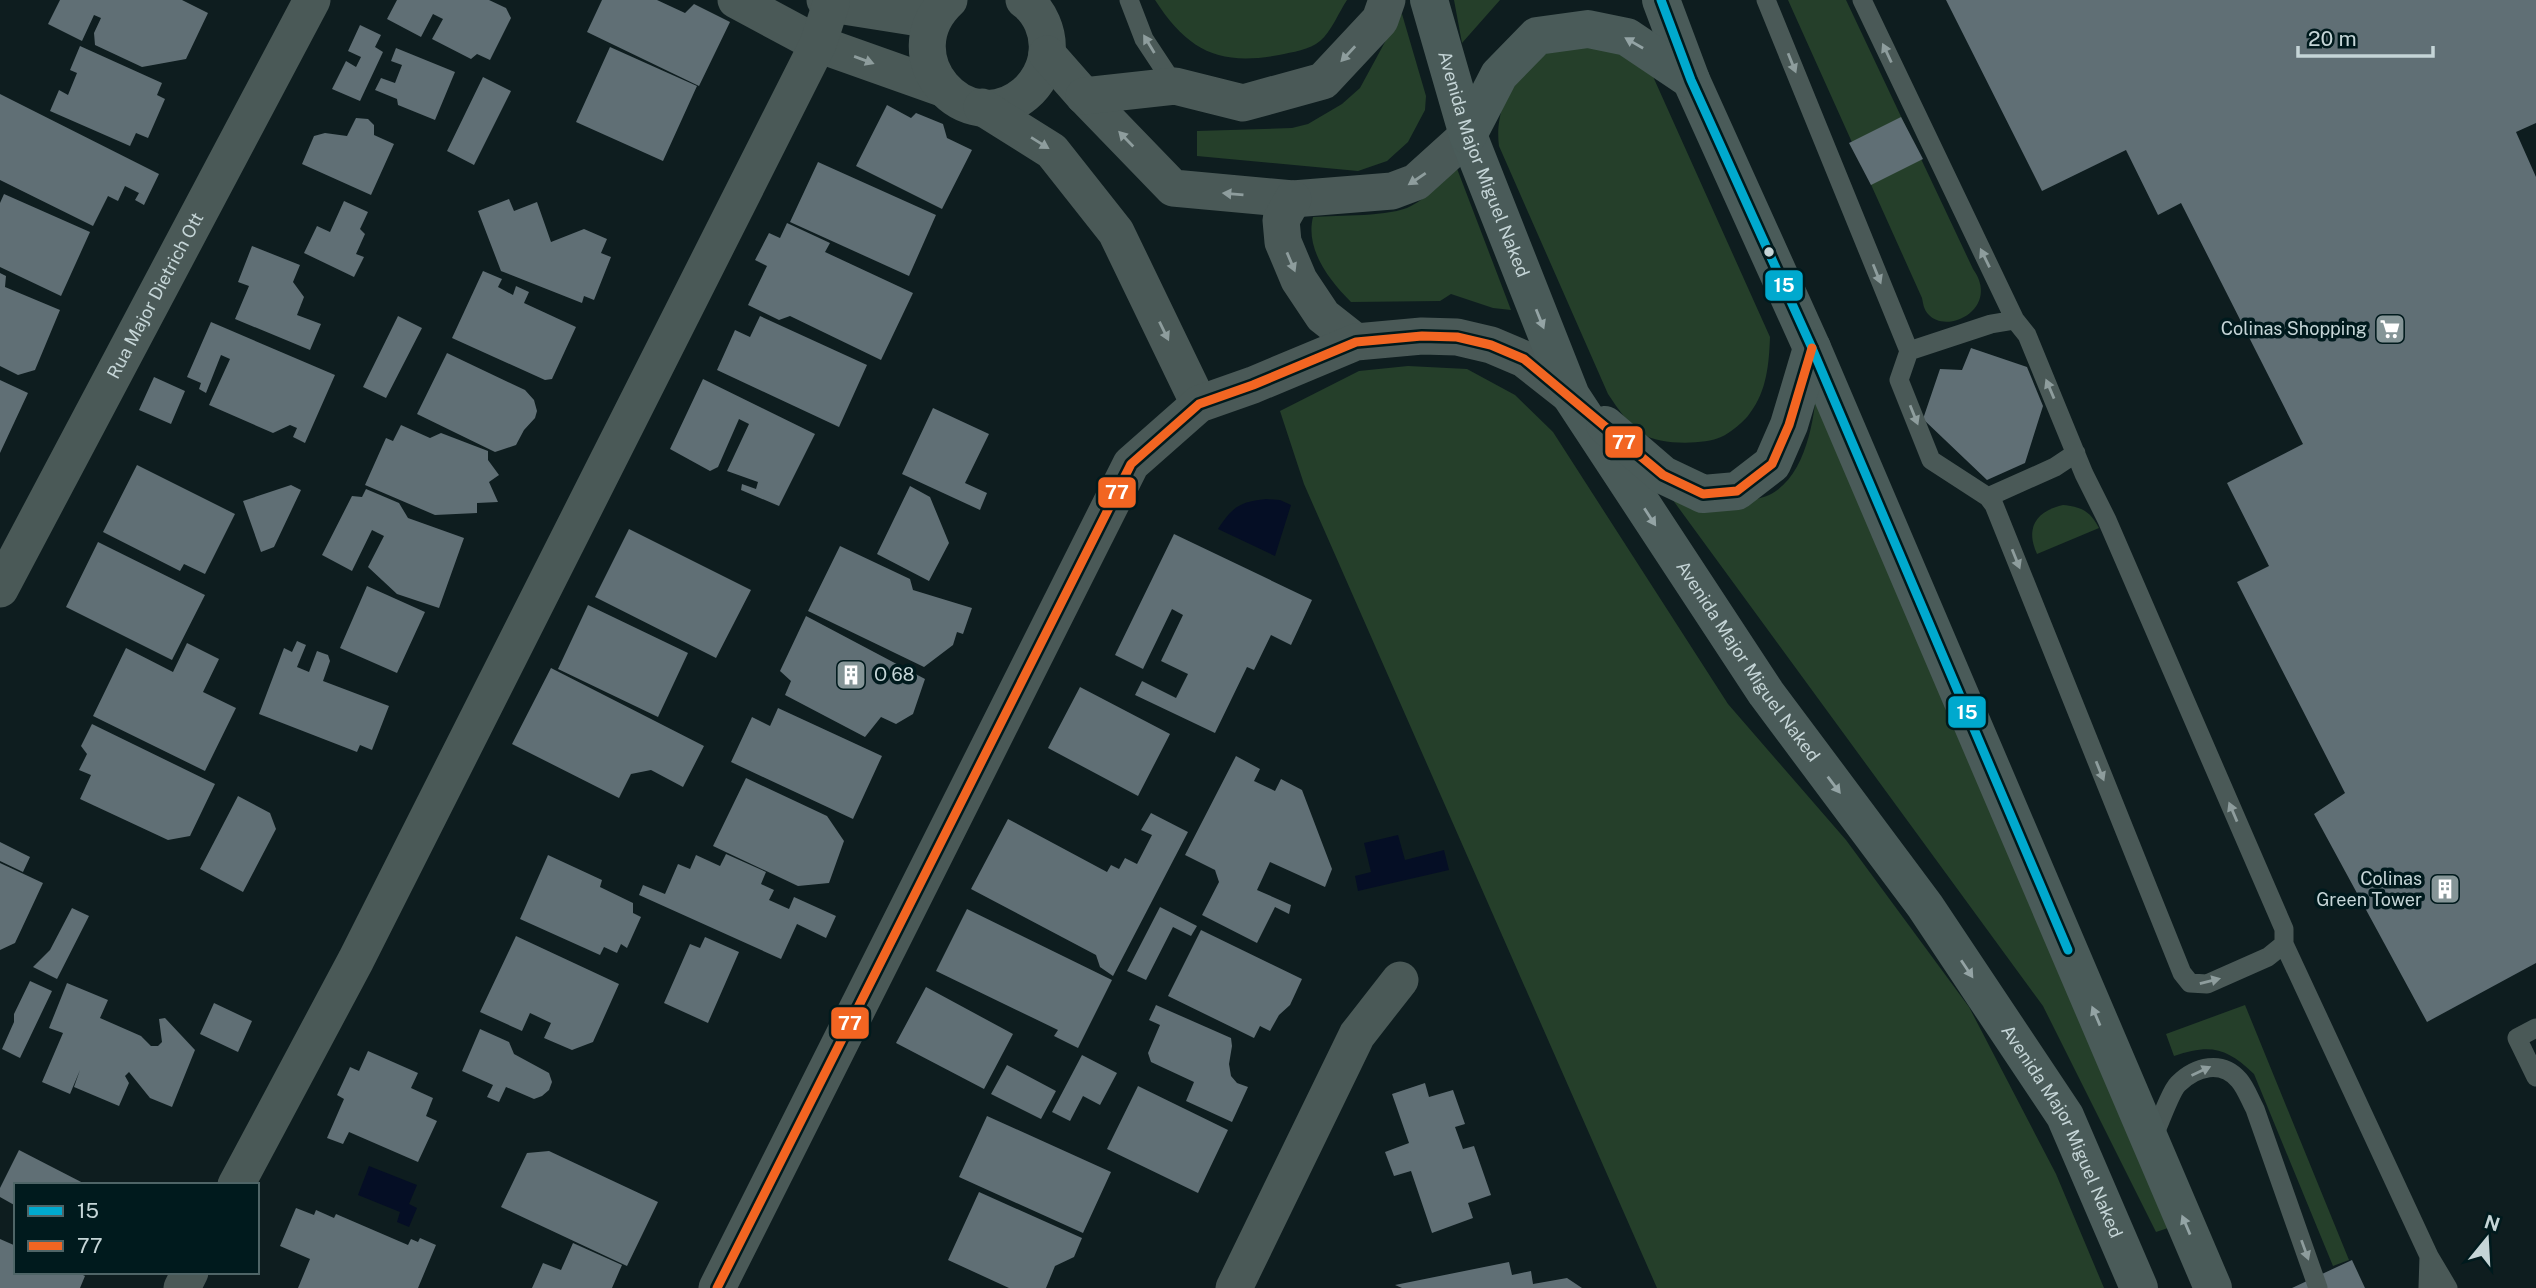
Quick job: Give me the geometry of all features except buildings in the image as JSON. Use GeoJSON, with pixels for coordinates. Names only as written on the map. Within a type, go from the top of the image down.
{"type":"FeatureCollection","features":[{"type":"Feature","properties":{"kind":"main road","name":"Avenida Major Miguel Naked"},"geometry":{"type":"LineString","coordinates":[[1429,0],[1468,135],[1571,396],[1766,693],[1925,906],[2065,1116],[2139,1288]]}},
{"type":"Feature","properties":{"kind":"main road"},"geometry":{"type":"LineString","coordinates":[[1661,0],[1691,80],[1812,348],[2213,1288]]}},
{"type":"Feature","properties":{"kind":"main road"},"geometry":{"type":"LineString","coordinates":[[1468,135],[1499,75],[1537,36],[1588,29],[1627,37],[1691,80]]}},
{"type":"Feature","properties":{"kind":"main road"},"geometry":{"type":"LineString","coordinates":[[1571,396],[1663,475],[1703,494],[1737,491],[1772,464],[1789,425],[1812,348]]}},
{"type":"Feature","properties":{"kind":"street","name":"Rua Major Dietrich Ott"},"geometry":{"type":"LineString","coordinates":[[0,589],[312,0]]}},
{"type":"Feature","properties":{"kind":"street"},"geometry":{"type":"LineString","coordinates":[[736,0],[818,44],[942,88],[967,104],[982,107],[1000,106],[1018,99],[1033,87],[1042,71],[1038,19]]}},
{"type":"Feature","properties":{"kind":"street"},"geometry":{"type":"LineString","coordinates":[[1084,96],[1175,86],[1243,103],[1323,81],[1380,20],[1387,0]]}},
{"type":"Feature","properties":{"kind":"street"},"geometry":{"type":"LineString","coordinates":[[237,1183],[356,960],[818,44],[828,2],[941,10],[927,37],[927,56],[932,73],[942,88]]}},
{"type":"Feature","properties":{"kind":"street"},"geometry":{"type":"LineString","coordinates":[[1038,19],[1084,96],[1173,188],[1293,199],[1392,191],[1416,182],[1468,135]]}},
{"type":"Feature","properties":{"kind":"street"},"geometry":{"type":"LineString","coordinates":[[982,107],[1052,150],[1116,232],[1199,404]]}},
{"type":"Feature","properties":{"kind":"street"},"geometry":{"type":"LineString","coordinates":[[1293,199],[1281,220],[1283,243],[1293,267],[1323,316],[1356,342]]}},
{"type":"Feature","properties":{"kind":"street"},"geometry":{"type":"LineString","coordinates":[[717,1288],[1131,464],[1199,404],[1253,385],[1356,342],[1422,336],[1457,337],[1491,345],[1524,359],[1571,396]]}},
{"type":"Feature","properties":{"kind":"street"},"geometry":{"type":"LineString","coordinates":[[1234,1288],[1357,1035],[1400,980]]}},
{"type":"Feature","properties":{"kind":"lane"},"geometry":{"type":"LineString","coordinates":[[1129,0],[1144,39],[1175,86]]}},
{"type":"Feature","properties":{"kind":"lane"},"geometry":{"type":"LineString","coordinates":[[1766,0],[1909,351],[1899,380],[1931,460],[1989,497],[1994,505],[2182,973],[2190,983],[2207,984],[2269,957],[2284,944]]}},
{"type":"Feature","properties":{"kind":"lane"},"geometry":{"type":"LineString","coordinates":[[1862,0],[2015,320],[2028,335],[2076,453],[2284,929],[2284,944],[2429,1256],[2448,1288]]}},
{"type":"Feature","properties":{"kind":"lane"},"geometry":{"type":"LineString","coordinates":[[1909,351],[1991,324],[2015,320]]}},
{"type":"Feature","properties":{"kind":"lane"},"geometry":{"type":"LineString","coordinates":[[1989,497],[2055,467],[2076,453]]}},
{"type":"Feature","properties":{"kind":"lane"},"geometry":{"type":"LineString","coordinates":[[2536,1028],[2517,1038],[2536,1077]]}},
{"type":"Feature","properties":{"kind":"lane"},"geometry":{"type":"LineString","coordinates":[[2151,1144],[2177,1084],[2198,1070],[2213,1065],[2228,1070],[2241,1081],[2255,1109],[2318,1288]]}},
{"type":"Feature","properties":{"kind":"lane"},"geometry":{"type":"LineString","coordinates":[[2428,1288],[2429,1256]]}},
{"type":"Feature","properties":{"kind":"green space"},"geometry":{"type":"Polygon","coordinates":[[[1155,0],[1347,0],[1328,32],[1311,47],[1279,55],[1239,58],[1222,56],[1193,43],[1180,32],[1155,0]]]}},
{"type":"Feature","properties":{"kind":"green space"},"geometry":{"type":"Polygon","coordinates":[[[1454,0],[1500,0],[1462,43],[1454,0]]]}},
{"type":"Feature","properties":{"kind":"green space"},"geometry":{"type":"Polygon","coordinates":[[[1788,0],[1846,0],[1980,283],[1980,296],[1976,306],[1958,320],[1937,320],[1926,311],[1788,0]]]}},
{"type":"Feature","properties":{"kind":"green space"},"geometry":{"type":"Polygon","coordinates":[[[1402,14],[1426,96],[1425,110],[1408,142],[1387,161],[1358,171],[1197,156],[1197,131],[1292,128],[1308,124],[1342,104],[1360,88],[1385,42],[1393,20],[1402,14]]]}},
{"type":"Feature","properties":{"kind":"green space"},"geometry":{"type":"Polygon","coordinates":[[[1553,47],[1608,47],[1651,72],[1770,337],[1766,376],[1756,404],[1737,426],[1713,440],[1681,443],[1650,438],[1633,426],[1620,411],[1608,394],[1499,146],[1498,132],[1503,104],[1516,78],[1536,57],[1553,47]]]}},
{"type":"Feature","properties":{"kind":"green space"},"geometry":{"type":"Polygon","coordinates":[[[1456,166],[1511,310],[1493,308],[1451,294],[1440,301],[1351,302],[1327,274],[1316,252],[1312,241],[1313,217],[1378,214],[1402,210],[1424,198],[1456,166]]]}},
{"type":"Feature","properties":{"kind":"green space"},"geometry":{"type":"Polygon","coordinates":[[[1408,366],[1467,369],[1515,395],[1553,432],[1728,704],[1846,840],[1969,1007],[2056,1174],[2104,1288],[1657,1288],[1304,484],[1280,411],[1359,371],[1408,366]]]}},
{"type":"Feature","properties":{"kind":"green space"},"geometry":{"type":"Polygon","coordinates":[[[1817,377],[2168,1228],[2156,1232],[2043,1006],[1667,492],[1755,499],[1772,493],[1786,483],[1796,468],[1810,431],[1817,377]]]}},
{"type":"Feature","properties":{"kind":"green space"},"geometry":{"type":"Polygon","coordinates":[[[2063,505],[2085,511],[2099,528],[2037,554],[2032,536],[2035,522],[2046,512],[2063,505]]]}},
{"type":"Feature","properties":{"kind":"green space"},"geometry":{"type":"Polygon","coordinates":[[[2245,1005],[2349,1260],[2333,1266],[2254,1074],[2235,1058],[2217,1050],[2198,1050],[2174,1056],[2166,1034],[2245,1005]]]}},
{"type":"Feature","properties":{"kind":"water"},"geometry":{"type":"Polygon","coordinates":[[[1266,499],[1280,500],[1291,505],[1275,556],[1218,529],[1238,506],[1266,499]]]}},
{"type":"Feature","properties":{"kind":"water"},"geometry":{"type":"Polygon","coordinates":[[[1398,835],[1405,860],[1444,850],[1449,870],[1358,891],[1355,876],[1371,872],[1364,843],[1398,835]]]}},
{"type":"Feature","properties":{"kind":"water"},"geometry":{"type":"Polygon","coordinates":[[[369,1166],[417,1185],[409,1204],[417,1208],[409,1227],[397,1222],[400,1212],[358,1195],[369,1166]]]}},
{"type":"Feature","properties":{"kind":"transit line","name":"15"},"geometry":{"type":"LineString","coordinates":[[1661,0],[1691,80],[1812,348],[2068,950]]}},
{"type":"Feature","properties":{"kind":"transit line","name":"77"},"geometry":{"type":"LineString","coordinates":[[717,1288],[1131,464],[1199,404],[1253,385],[1356,342],[1422,336],[1457,337],[1491,345],[1524,359],[1663,475],[1703,494],[1737,491],[1772,464],[1789,425],[1812,348]]}},
{"type":"Feature","properties":{"kind":"place","name":"Colinas Shopping"},"geometry":{"type":"Point","coordinates":[2390,329]}},
{"type":"Feature","properties":{"kind":"place","name":"O 68"},"geometry":{"type":"Point","coordinates":[851,675]}},
{"type":"Feature","properties":{"kind":"place","name":"Colinas Green Tower"},"geometry":{"type":"Point","coordinates":[2445,889]}}]}
